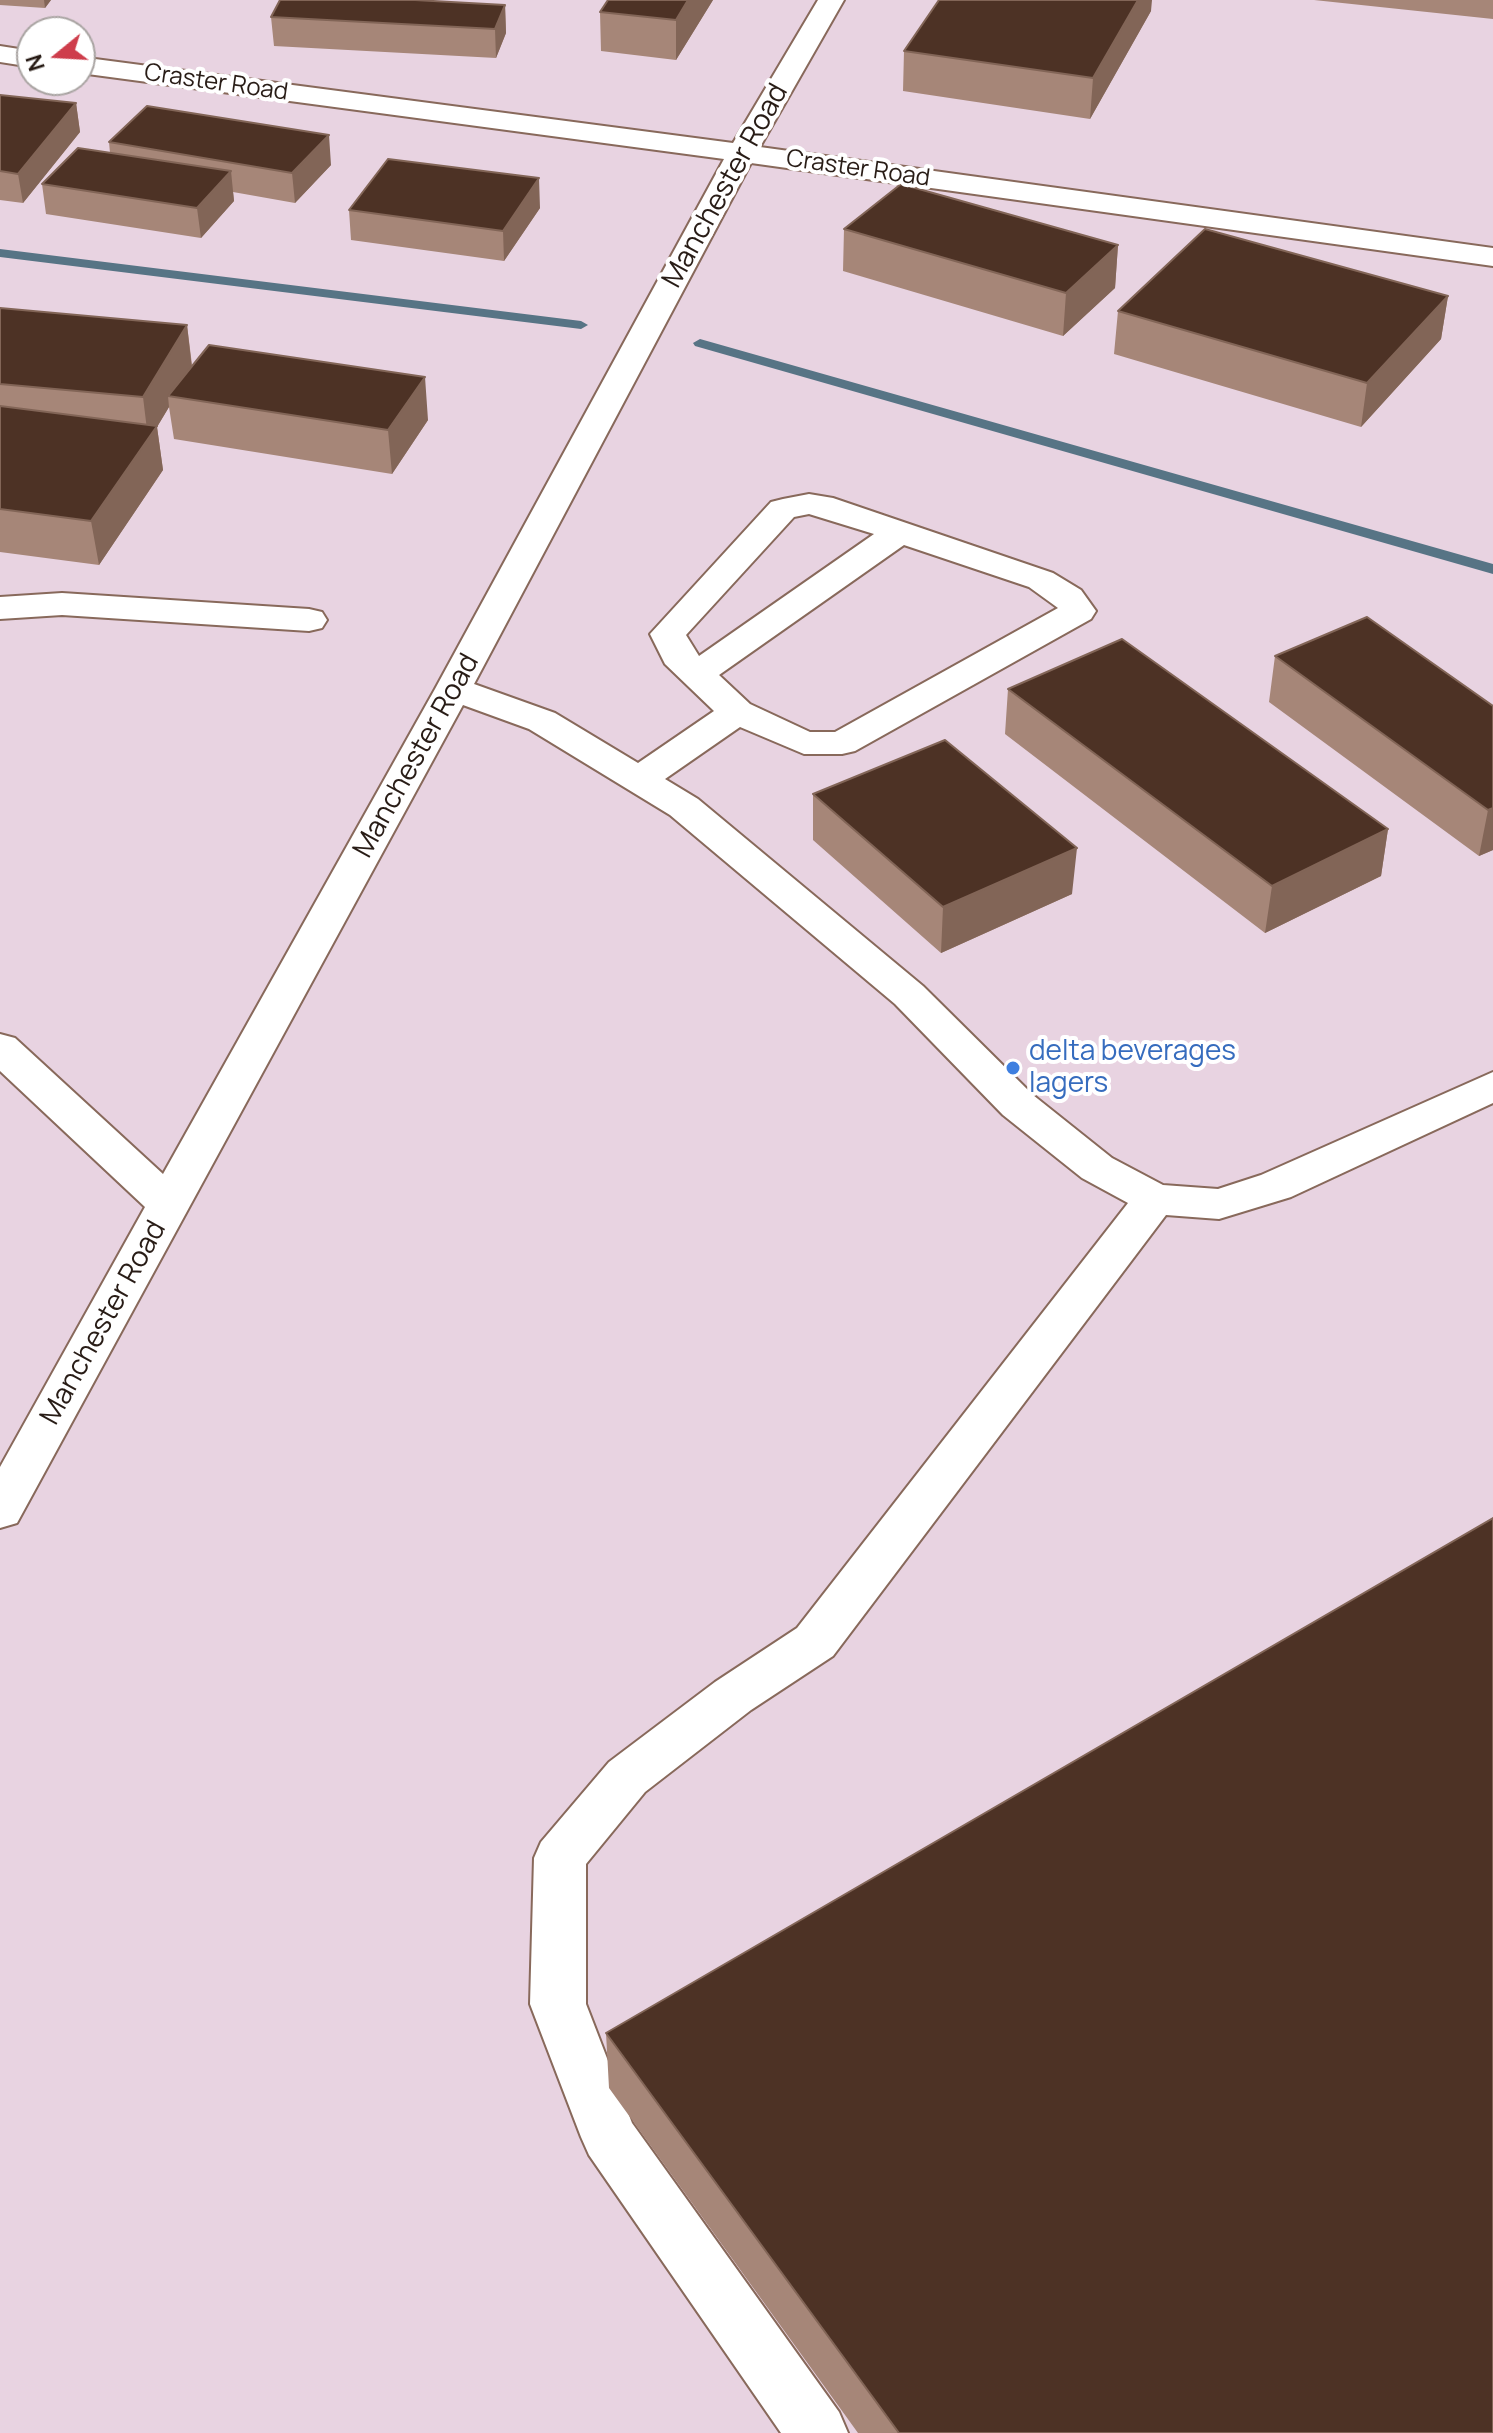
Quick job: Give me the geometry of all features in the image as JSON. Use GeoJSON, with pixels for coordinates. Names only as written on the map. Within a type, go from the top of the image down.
{"type":"FeatureCollection","features":[{"type":"Feature","properties":{"kind":"street","name":"Manchester Road"},"geometry":{"type":"LineString","coordinates":[[0,1510],[453,689],[742,153],[831,0]]}},
{"type":"Feature","properties":{"kind":"street","name":"Craster Road"},"geometry":{"type":"LineString","coordinates":[[96,67],[1493,257]]}},
{"type":"Feature","properties":{"kind":"street"},"geometry":{"type":"LineString","coordinates":[[793,505],[821,505],[900,532],[1041,580],[1069,597],[1078,611],[842,743],[804,743],[737,712],[678,656],[668,634],[783,509],[793,505]]}},
{"type":"Feature","properties":{"kind":"street"},"geometry":{"type":"LineString","coordinates":[[697,674],[900,532]]}},
{"type":"Feature","properties":{"kind":"street"},"geometry":{"type":"LineString","coordinates":[[0,608],[62,604],[309,620]]}},
{"type":"Feature","properties":{"kind":"street"},"geometry":{"type":"LineString","coordinates":[[453,689],[542,721],[684,807],[886,976],[1018,1105],[1097,1168],[1155,1199],[1219,1204],[1276,1186],[1493,1086]]}},
{"type":"Feature","properties":{"kind":"street"},"geometry":{"type":"LineString","coordinates":[[638,780],[737,712]]}},
{"type":"Feature","properties":{"kind":"street"},"geometry":{"type":"LineString","coordinates":[[0,1048],[170,1205]]}},
{"type":"Feature","properties":{"kind":"street"},"geometry":{"type":"LineString","coordinates":[[817,2433],[609,2137],[558,2004],[560,1858],[627,1777],[733,1696],[815,1642],[1155,1199]]}},
{"type":"Feature","properties":{"kind":"shaded area"},"geometry":{"type":"Polygon","coordinates":[[[0,0],[1493,0],[1493,2433],[0,2433],[0,0]]]}},
{"type":"Feature","properties":{"kind":"building"},"geometry":{"type":"Polygon","coordinates":[[[280,0],[415,0],[505,5],[495,29],[271,17],[280,0]]]}},
{"type":"Feature","properties":{"kind":"building"},"geometry":{"type":"Polygon","coordinates":[[[608,0],[688,0],[676,20],[600,12],[608,0]]]}},
{"type":"Feature","properties":{"kind":"building"},"geometry":{"type":"Polygon","coordinates":[[[939,0],[1138,0],[1093,78],[904,51],[939,0]]]}},
{"type":"Feature","properties":{"kind":"building"},"geometry":{"type":"Polygon","coordinates":[[[0,95],[76,103],[18,174],[0,171],[0,95]]]}},
{"type":"Feature","properties":{"kind":"building"},"geometry":{"type":"Polygon","coordinates":[[[147,106],[329,135],[292,173],[109,142],[147,106]]]}},
{"type":"Feature","properties":{"kind":"building"},"geometry":{"type":"Polygon","coordinates":[[[78,148],[231,171],[197,208],[42,184],[78,148]]]}},
{"type":"Feature","properties":{"kind":"building"},"geometry":{"type":"Polygon","coordinates":[[[388,159],[539,178],[503,231],[349,210],[388,159]]]}},
{"type":"Feature","properties":{"kind":"building"},"geometry":{"type":"Polygon","coordinates":[[[901,184],[1118,245],[1066,293],[844,229],[901,184]]]}},
{"type":"Feature","properties":{"kind":"building"},"geometry":{"type":"Polygon","coordinates":[[[1205,229],[1448,296],[1367,383],[1118,311],[1205,229]]]}},
{"type":"Feature","properties":{"kind":"building"},"geometry":{"type":"Polygon","coordinates":[[[0,308],[187,325],[143,397],[0,384],[0,308]]]}},
{"type":"Feature","properties":{"kind":"building"},"geometry":{"type":"Polygon","coordinates":[[[209,345],[425,377],[388,430],[168,396],[209,345]]]}},
{"type":"Feature","properties":{"kind":"building"},"geometry":{"type":"Polygon","coordinates":[[[0,406],[157,426],[91,521],[0,509],[0,406]]]}},
{"type":"Feature","properties":{"kind":"building"},"geometry":{"type":"Polygon","coordinates":[[[1367,617],[1493,706],[1493,808],[1488,810],[1275,656],[1367,617]]]}},
{"type":"Feature","properties":{"kind":"building"},"geometry":{"type":"Polygon","coordinates":[[[1122,639],[1388,829],[1272,886],[1008,689],[1122,639]]]}},
{"type":"Feature","properties":{"kind":"building"},"geometry":{"type":"Polygon","coordinates":[[[945,740],[1077,848],[943,907],[813,794],[945,740]]]}},
{"type":"Feature","properties":{"kind":"building"},"geometry":{"type":"Polygon","coordinates":[[[1493,1518],[1493,2433],[899,2433],[606,2033],[1493,1518]]]}},
{"type":"Feature","properties":{"kind":"waterway"},"geometry":{"type":"LineString","coordinates":[[0,253],[581,325]]}},
{"type":"Feature","properties":{"kind":"waterway"},"geometry":{"type":"LineString","coordinates":[[700,343],[1493,569]]}},
{"type":"Feature","properties":{"kind":"place","name":"delta beverages lagers"},"geometry":{"type":"Point","coordinates":[1013,1068]}}]}
